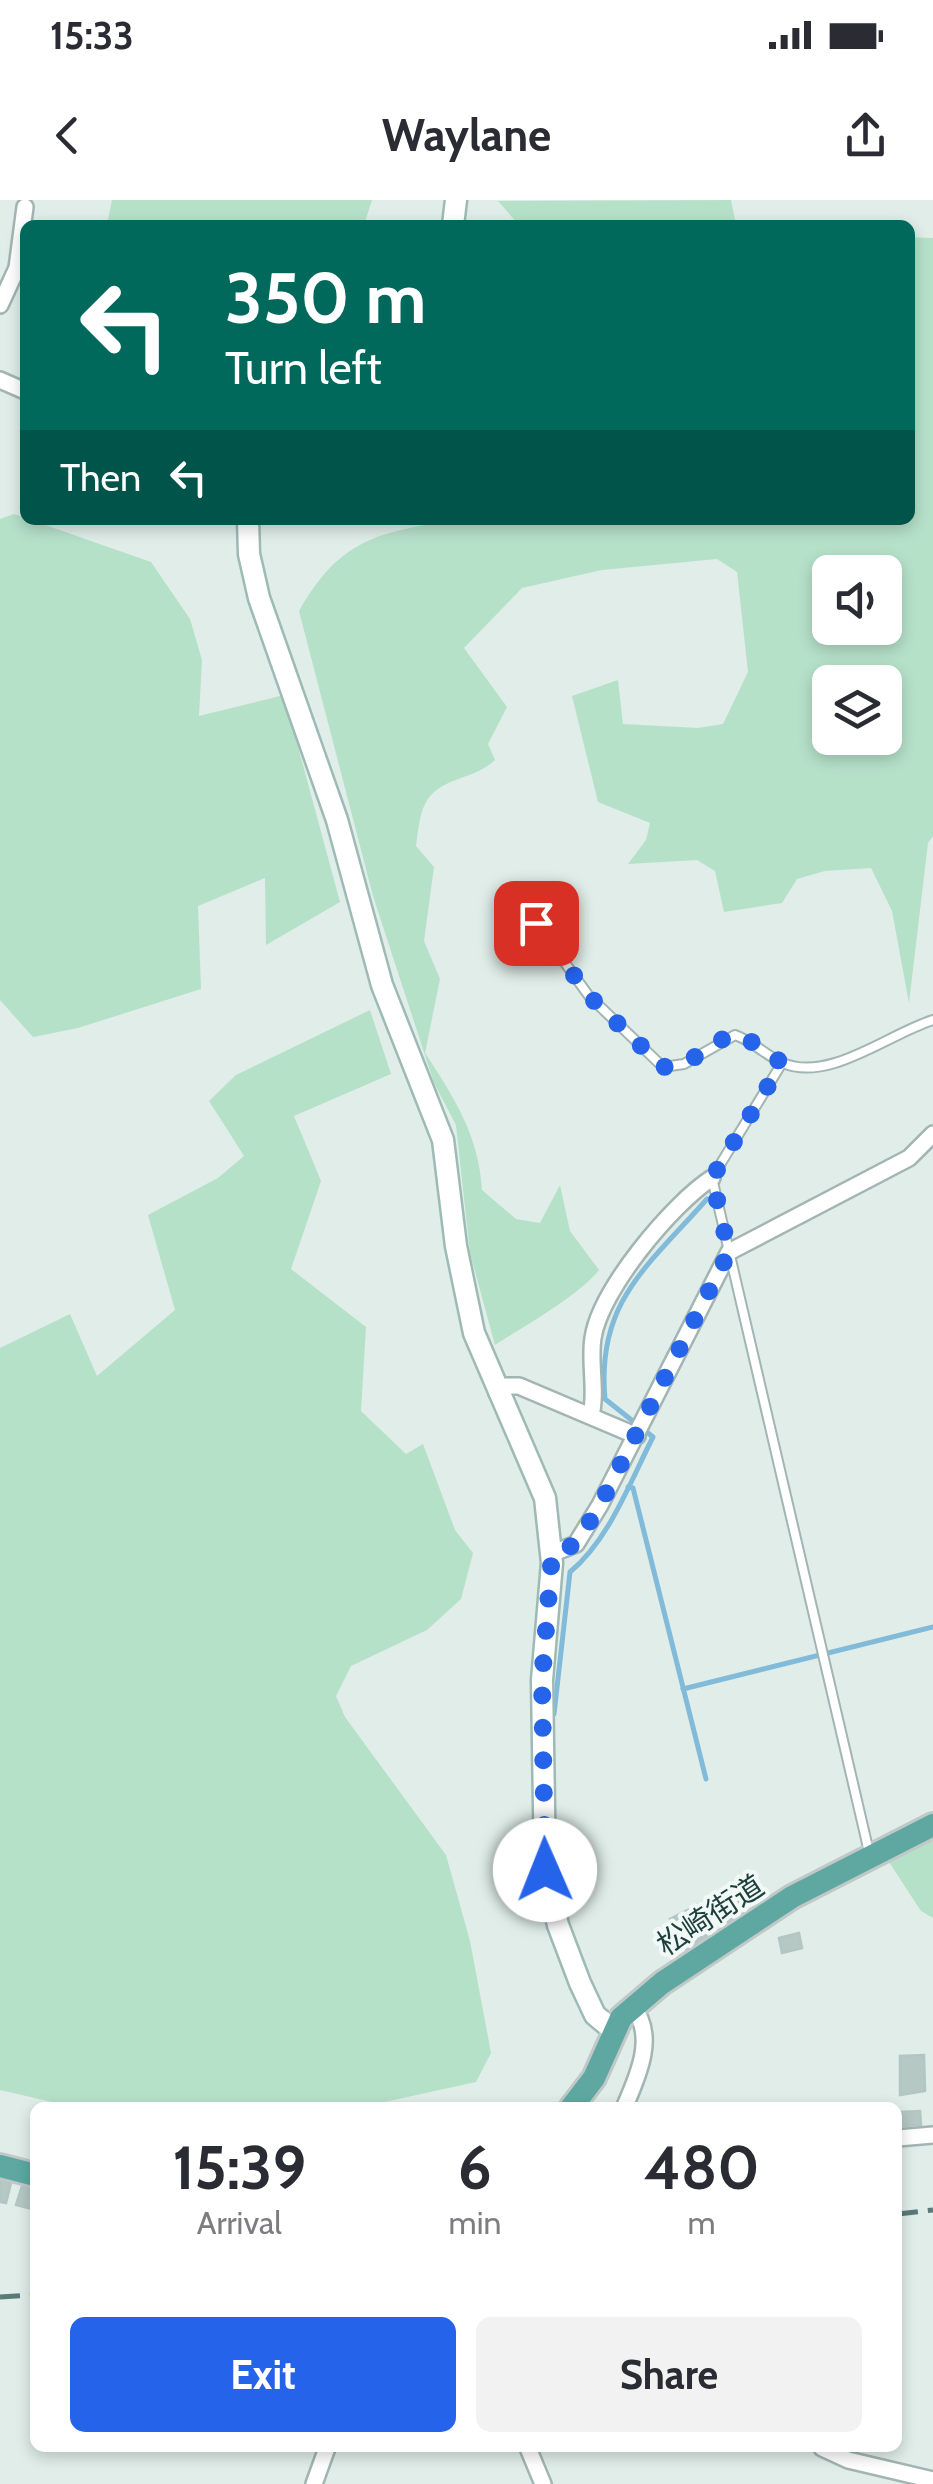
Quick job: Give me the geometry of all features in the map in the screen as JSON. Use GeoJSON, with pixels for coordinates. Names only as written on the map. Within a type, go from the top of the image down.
{"type":"FeatureCollection","features":[{"type":"Feature","properties":{"kind":"main road","name":"松崎街道"},"geometry":{"type":"LineString","coordinates":[[576,2102],[594,2078],[613,2030],[632,2006],[774,1908],[933,1825]]}},
{"type":"Feature","properties":{"kind":"main road"},"geometry":{"type":"LineString","coordinates":[[0,2166],[30,2174]]}},
{"type":"Feature","properties":{"kind":"street"},"geometry":{"type":"LineString","coordinates":[[0,305],[16,268],[20,236]]}},
{"type":"Feature","properties":{"kind":"street"},"geometry":{"type":"LineString","coordinates":[[248,525],[249,554],[259,598],[337,820],[382,985],[443,1140],[464,1294],[497,1393],[546,1498],[552,1554],[542,1680],[545,1870],[558,1926],[580,1983],[595,2015],[613,2030]]}},
{"type":"Feature","properties":{"kind":"street"},"geometry":{"type":"LineString","coordinates":[[552,1554],[576,1544],[637,1436],[729,1252],[910,1158],[933,1134]]}},
{"type":"Feature","properties":{"kind":"street"},"geometry":{"type":"LineString","coordinates":[[591,1415],[591,1354],[598,1318],[666,1221],[712,1178]]}},
{"type":"Feature","properties":{"kind":"street"},"geometry":{"type":"LineString","coordinates":[[497,1393],[507,1386],[520,1386],[637,1436]]}},
{"type":"Feature","properties":{"kind":"street"},"geometry":{"type":"LineString","coordinates":[[627,2102],[644,2042],[642,2020],[632,2006]]}},
{"type":"Feature","properties":{"kind":"street"},"geometry":{"type":"LineString","coordinates":[[902,2138],[933,2135]]}},
{"type":"Feature","properties":{"kind":"street"},"geometry":{"type":"LineString","coordinates":[[314,2484],[326,2452]]}},
{"type":"Feature","properties":{"kind":"street"},"geometry":{"type":"LineString","coordinates":[[530,2452],[542,2484]]}},
{"type":"Feature","properties":{"kind":"street"},"geometry":{"type":"LineString","coordinates":[[831,2452],[848,2460],[933,2480]]}},
{"type":"Feature","properties":{"kind":"lane"},"geometry":{"type":"LineString","coordinates":[[536,923],[589,996],[663,1067],[684,1064],[729,1035],[746,1038],[782,1063],[809,1067],[843,1059],[933,1020]]}},
{"type":"Feature","properties":{"kind":"lane"},"geometry":{"type":"LineString","coordinates":[[782,1063],[712,1178],[870,1856]]}},
{"type":"Feature","properties":{"kind":"green space"},"geometry":{"type":"Polygon","coordinates":[[[112,200],[372,200],[366,220],[108,220],[112,200]]]}},
{"type":"Feature","properties":{"kind":"green space"},"geometry":{"type":"Polygon","coordinates":[[[731,200],[735,220],[515,220],[498,201],[731,200]]]}},
{"type":"Feature","properties":{"kind":"green space"},"geometry":{"type":"Polygon","coordinates":[[[915,237],[933,238],[933,836],[928,843],[909,1003],[892,911],[871,868],[825,871],[797,879],[782,903],[724,912],[715,871],[697,860],[628,864],[646,840],[650,823],[598,802],[572,696],[618,680],[623,724],[698,728],[723,724],[748,672],[737,572],[717,559],[602,570],[522,588],[464,648],[507,707],[488,744],[495,760],[431,795],[420,819],[416,846],[434,867],[424,941],[440,979],[425,1053],[455,1101],[470,1135],[482,1190],[516,1219],[540,1223],[560,1185],[570,1231],[599,1270],[566,1300],[495,1345],[470,1253],[456,1125],[434,1083],[373,896],[299,611],[330,568],[346,554],[383,535],[427,525],[915,525],[915,237]]]}},
{"type":"Feature","properties":{"kind":"green space"},"geometry":{"type":"Polygon","coordinates":[[[14,514],[20,516],[20,525],[45,525],[151,562],[190,619],[202,660],[199,716],[284,695],[340,902],[266,945],[265,878],[198,906],[201,989],[78,1028],[33,1037],[0,1000],[0,519],[14,514]]]}},
{"type":"Feature","properties":{"kind":"green space"},"geometry":{"type":"Polygon","coordinates":[[[370,1010],[391,1074],[294,1116],[321,1181],[291,1269],[366,1327],[361,1411],[406,1454],[423,1444],[455,1530],[473,1553],[461,1599],[427,1630],[351,1666],[336,1696],[345,1717],[446,1855],[470,1941],[491,2053],[476,2082],[384,2102],[52,2102],[0,2090],[0,1348],[70,1314],[97,1376],[175,1310],[148,1215],[218,1178],[244,1156],[209,1101],[236,1075],[370,1010]]]}},
{"type":"Feature","properties":{"kind":"green space"},"geometry":{"type":"Polygon","coordinates":[[[933,1836],[933,1918],[921,1911],[887,1859],[933,1836]]]}},
{"type":"Feature","properties":{"kind":"building"},"geometry":{"type":"Polygon","coordinates":[[[739,1889],[742,1920],[727,1922],[723,1891],[739,1889]]]}},
{"type":"Feature","properties":{"kind":"building"},"geometry":{"type":"Polygon","coordinates":[[[697,1905],[708,1940],[687,1951],[670,1919],[697,1905]]]}},
{"type":"Feature","properties":{"kind":"building"},"geometry":{"type":"Polygon","coordinates":[[[799,1933],[802,1948],[782,1953],[779,1938],[799,1933]]]}},
{"type":"Feature","properties":{"kind":"building"},"geometry":{"type":"Polygon","coordinates":[[[924,2055],[925,2091],[900,2095],[900,2056],[924,2055]]]}},
{"type":"Feature","properties":{"kind":"building"},"geometry":{"type":"Polygon","coordinates":[[[920,2111],[921,2125],[902,2126],[902,2112],[920,2111]]]}},
{"type":"Feature","properties":{"kind":"building"},"geometry":{"type":"Polygon","coordinates":[[[0,2180],[11,2183],[6,2203],[0,2202],[0,2180]]]}},
{"type":"Feature","properties":{"kind":"building"},"geometry":{"type":"Polygon","coordinates":[[[23,2183],[30,2185],[30,2209],[16,2205],[23,2183]]]}},
{"type":"Feature","properties":{"kind":"waterway"},"geometry":{"type":"LineString","coordinates":[[554,1714],[570,1572],[607,1527],[653,1437],[605,1399],[604,1365],[609,1336],[630,1288],[707,1199]]}},
{"type":"Feature","properties":{"kind":"waterway"},"geometry":{"type":"LineString","coordinates":[[628,1487],[633,1488],[706,1779]]}},
{"type":"Feature","properties":{"kind":"waterway"},"geometry":{"type":"LineString","coordinates":[[683,1689],[933,1627]]}},
{"type":"Feature","properties":{"kind":"railway"},"geometry":{"type":"LineString","coordinates":[[902,2214],[933,2210]]}},
{"type":"Feature","properties":{"kind":"railway"},"geometry":{"type":"LineString","coordinates":[[0,2297],[30,2295]]}},
{"type":"Feature","properties":{"kind":"route"},"geometry":{"type":"LineString","coordinates":[[536,923],[589,996],[654,1062],[672,1068],[684,1064],[718,1041],[735,1035],[746,1038],[782,1063],[739,1136],[717,1164],[712,1178],[729,1252],[600,1505],[576,1544],[552,1554],[540,1760],[545,1870]]}}]}
